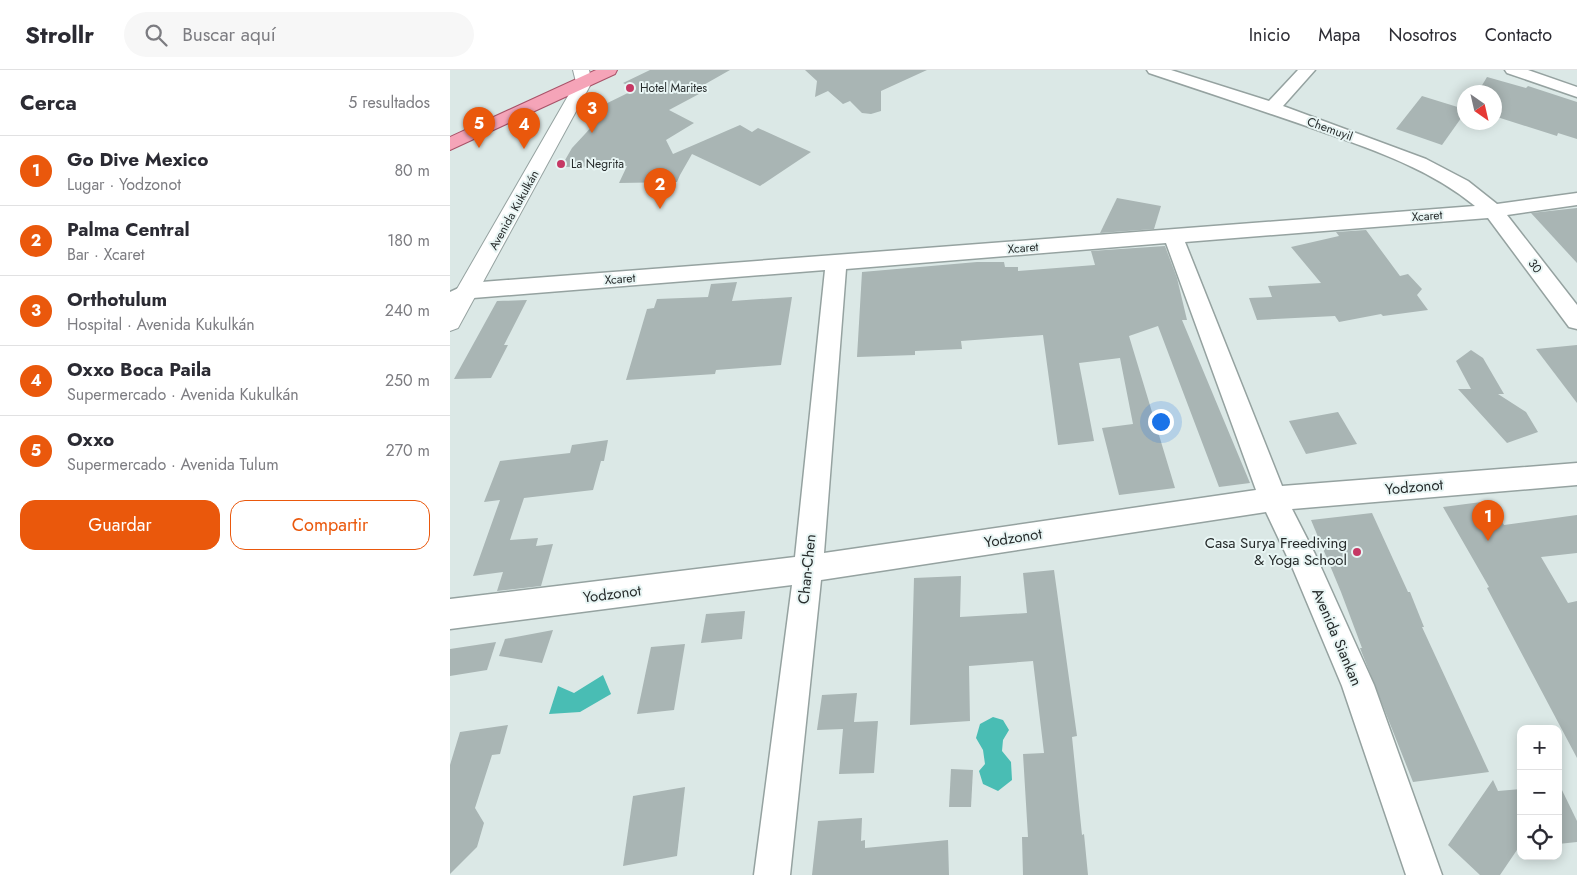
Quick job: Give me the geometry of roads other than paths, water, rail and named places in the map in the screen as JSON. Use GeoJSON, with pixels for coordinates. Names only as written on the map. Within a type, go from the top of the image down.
{"type":"FeatureCollection","features":[{"type":"Feature","properties":{"kind":"main road"},"geometry":{"type":"LineString","coordinates":[[450,144],[583,76],[609,70]]}},
{"type":"Feature","properties":{"kind":"street","name":"Chemuyil"},"geometry":{"type":"LineString","coordinates":[[1155,70],[1272,108],[1420,163],[1461,185],[1494,211]]}},
{"type":"Feature","properties":{"kind":"street"},"geometry":{"type":"LineString","coordinates":[[1272,108],[1307,70]]}},
{"type":"Feature","properties":{"kind":"street"},"geometry":{"type":"LineString","coordinates":[[1513,70],[1577,92]]}},
{"type":"Feature","properties":{"kind":"street","name":"Avenida Kukulkán"},"geometry":{"type":"LineString","coordinates":[[450,322],[469,291],[583,76]]}},
{"type":"Feature","properties":{"kind":"street","name":"Xcaret"},"geometry":{"type":"LineString","coordinates":[[469,291],[1494,211],[1577,199]]}},
{"type":"Feature","properties":{"kind":"street","name":"30"},"geometry":{"type":"LineString","coordinates":[[1494,211],[1577,321]]}},
{"type":"Feature","properties":{"kind":"street","name":"Avenida Siankan"},"geometry":{"type":"LineString","coordinates":[[1173,236],[1273,499],[1305,563],[1358,685],[1424,875]]}},
{"type":"Feature","properties":{"kind":"street","name":"Chan-Chen"},"geometry":{"type":"LineString","coordinates":[[772,875],[808,569],[836,263]]}},
{"type":"Feature","properties":{"kind":"street"},"geometry":{"type":"LineString","coordinates":[[450,302],[469,291]]}},
{"type":"Feature","properties":{"kind":"street","name":"Yodzonot"},"geometry":{"type":"LineString","coordinates":[[450,614],[808,569],[1273,499],[1577,474]]}},
{"type":"Feature","properties":{"kind":"water"},"geometry":{"type":"Polygon","coordinates":[[[603,675],[611,694],[580,712],[549,714],[558,686],[574,693],[603,675]]]}},
{"type":"Feature","properties":{"kind":"water"},"geometry":{"type":"Polygon","coordinates":[[[993,717],[1003,720],[1009,730],[1003,740],[1002,751],[1011,762],[1012,780],[998,791],[983,784],[979,771],[985,764],[983,750],[976,738],[980,724],[993,717]]]}},
{"type":"Feature","properties":{"kind":"place","name":"Hotel Marites"},"geometry":{"type":"Point","coordinates":[630,88]}},
{"type":"Feature","properties":{"kind":"place","name":"Orthotulum"},"geometry":{"type":"Point","coordinates":[592,133]}},
{"type":"Feature","properties":{"kind":"place","name":"Oxxo"},"geometry":{"type":"Point","coordinates":[479,148]}},
{"type":"Feature","properties":{"kind":"place","name":"Oxxo Boca Paila"},"geometry":{"type":"Point","coordinates":[524,149]}},
{"type":"Feature","properties":{"kind":"place","name":"La Negrita"},"geometry":{"type":"Point","coordinates":[561,164]}},
{"type":"Feature","properties":{"kind":"place","name":"Palma Central"},"geometry":{"type":"Point","coordinates":[660,209]}},
{"type":"Feature","properties":{"kind":"place","name":"Go Dive Mexico"},"geometry":{"type":"Point","coordinates":[1488,541]}},
{"type":"Feature","properties":{"kind":"place","name":"Casa Surya Freediving & Yoga School"},"geometry":{"type":"Point","coordinates":[1357,552]}}]}
